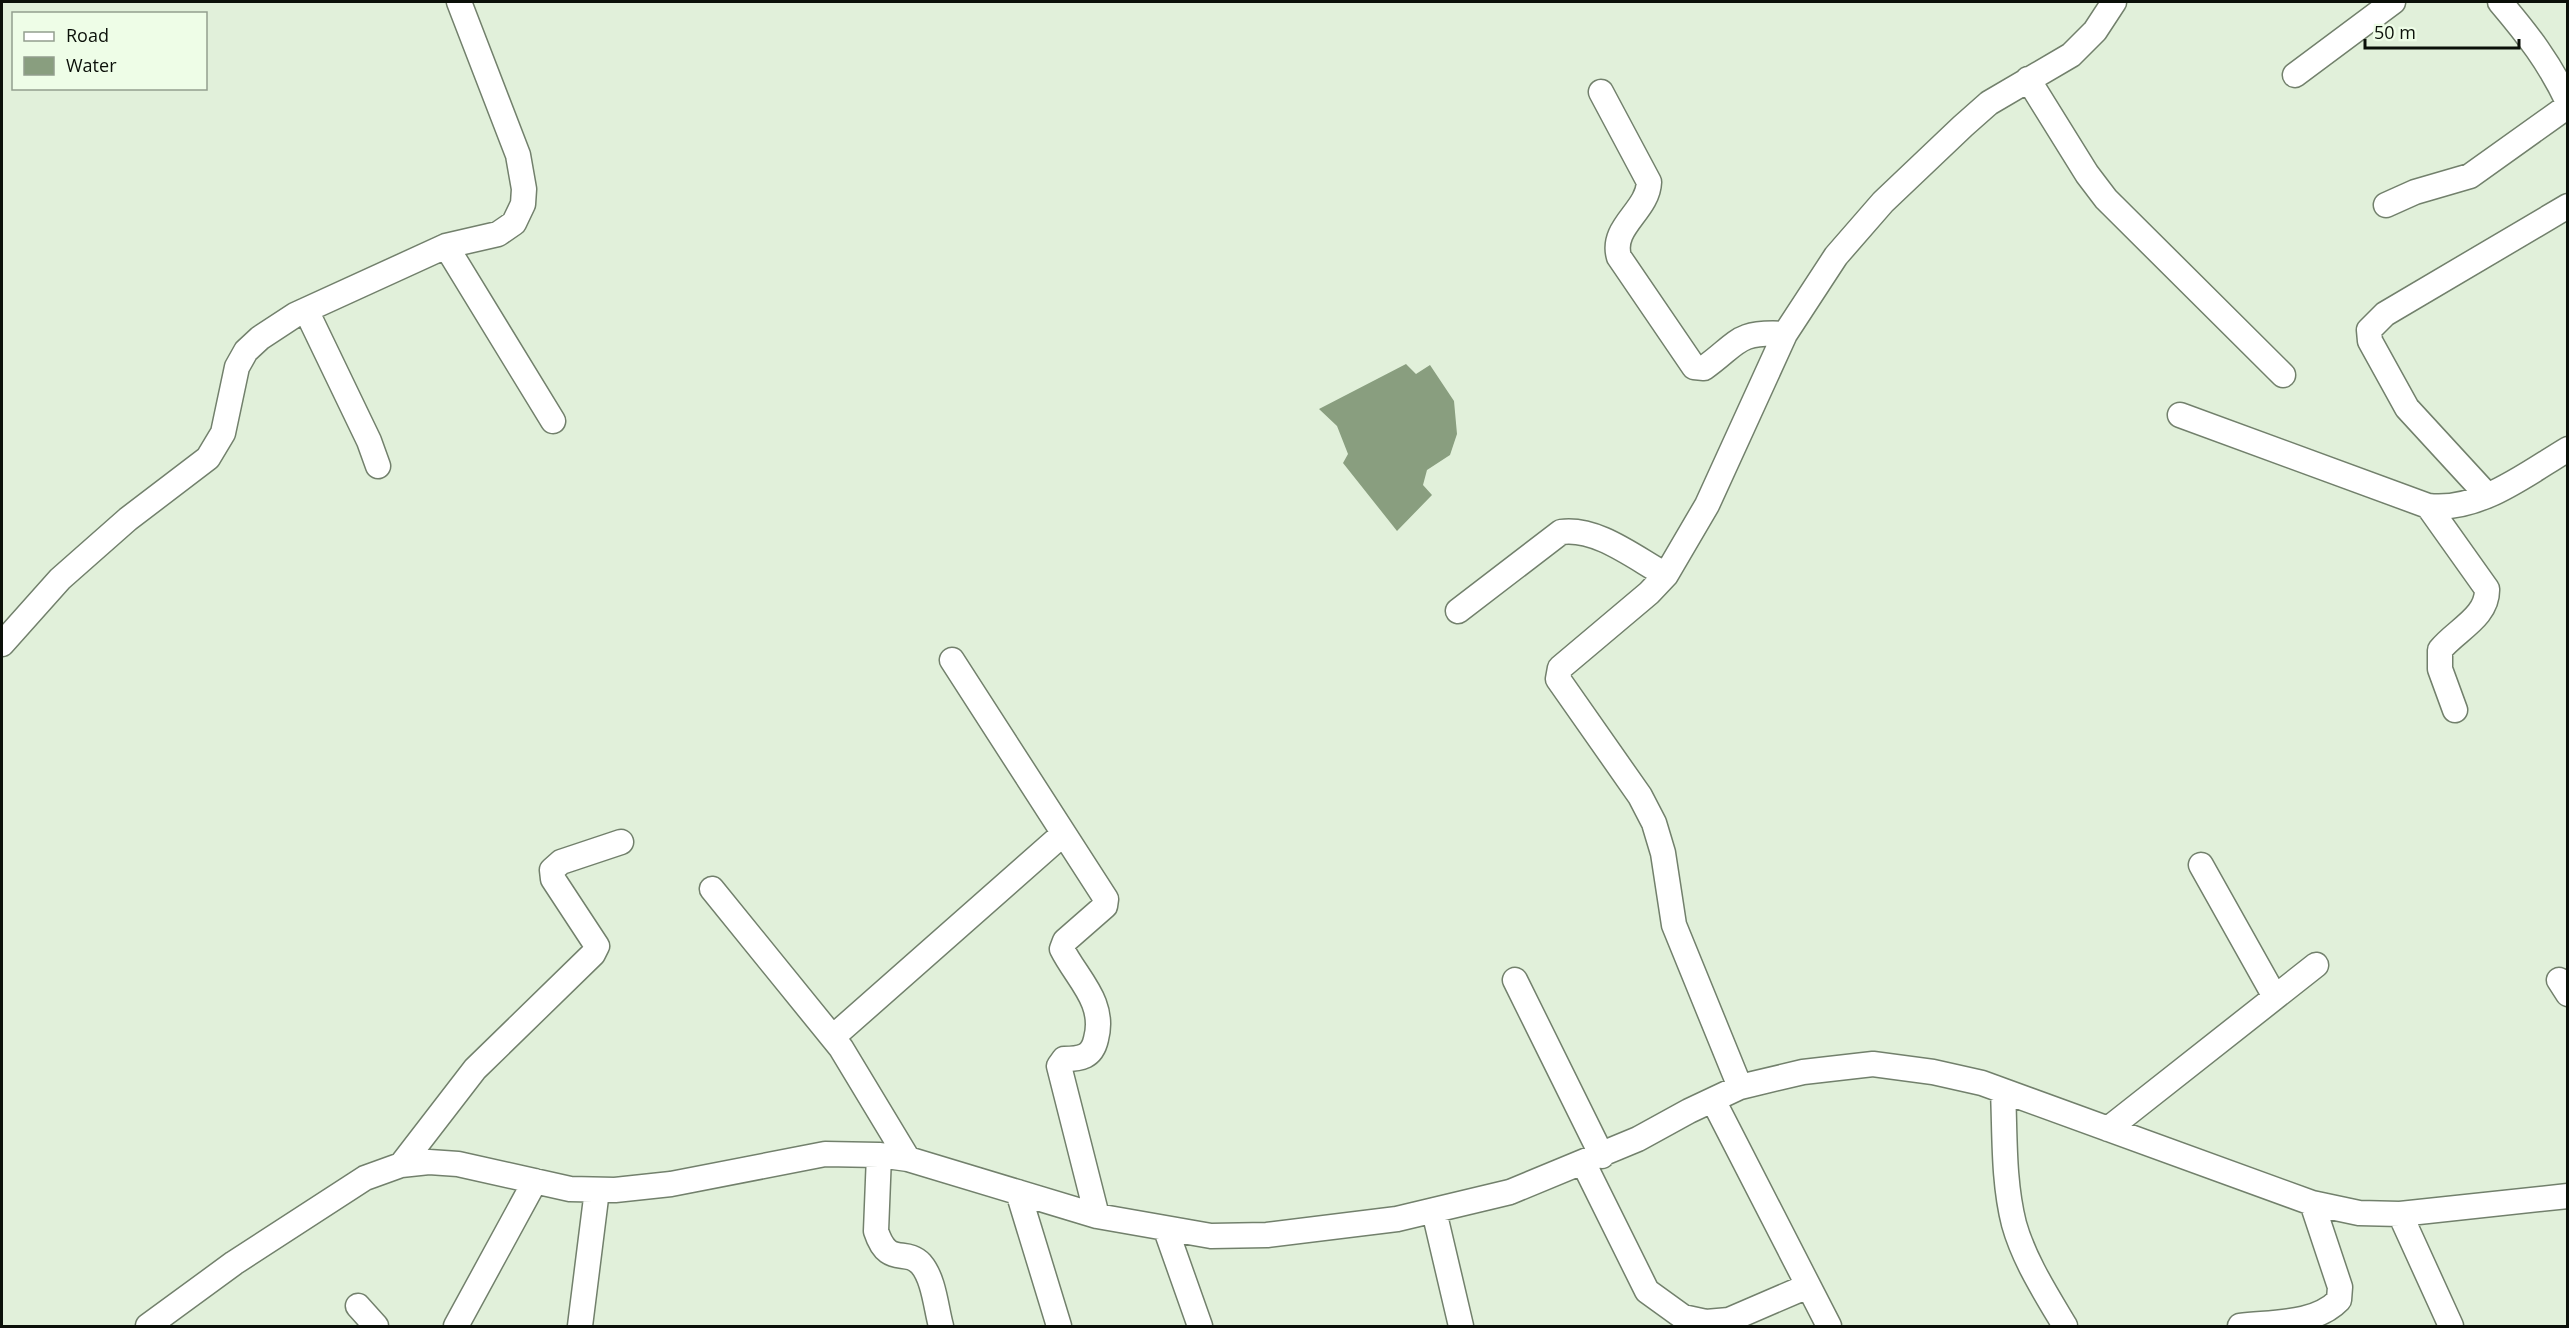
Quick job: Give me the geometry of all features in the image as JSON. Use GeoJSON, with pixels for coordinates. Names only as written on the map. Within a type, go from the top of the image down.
{"type":"FeatureCollection","features":[{"type":"Feature","properties":{"kind":"street"},"geometry":{"type":"LineString","coordinates":[[2,644],[60,579],[128,519],[208,458],[223,433],[237,367],[246,351],[260,338],[306,310],[446,246],[498,234],[514,222],[523,204],[524,189],[518,155],[459,2]]}},
{"type":"Feature","properties":{"kind":"street"},"geometry":{"type":"LineString","coordinates":[[1740,1087],[1674,925],[1663,853],[1654,823],[1640,796],[1558,679],[1560,668],[1649,593],[1666,575],[1707,505],[1785,333],[1836,256],[1883,202],[1989,103],[2071,55],[2095,31],[2114,2]]}},
{"type":"Feature","properties":{"kind":"street"},"geometry":{"type":"LineString","coordinates":[[2295,75],[2393,2]]}},
{"type":"Feature","properties":{"kind":"street"},"geometry":{"type":"LineString","coordinates":[[2386,205],[2415,192],[2470,176],[2568,104],[2552,70],[2536,45],[2500,2]]}},
{"type":"Feature","properties":{"kind":"street"},"geometry":{"type":"LineString","coordinates":[[2028,79],[2087,174],[2106,199],[2283,375]]}},
{"type":"Feature","properties":{"kind":"street"},"geometry":{"type":"LineString","coordinates":[[1601,92],[1649,182],[1649,194],[1619,235],[1616,248],[1619,257],[1694,366],[1704,368],[1735,341],[1750,334],[1785,333]]}},
{"type":"Feature","properties":{"kind":"street"},"geometry":{"type":"LineString","coordinates":[[2487,495],[2407,408],[2370,341],[2369,330],[2385,314],[2566,210]]}},
{"type":"Feature","properties":{"kind":"street"},"geometry":{"type":"LineString","coordinates":[[446,246],[554,421]]}},
{"type":"Feature","properties":{"kind":"street"},"geometry":{"type":"LineString","coordinates":[[306,310],[378,466]]}},
{"type":"Feature","properties":{"kind":"street"},"geometry":{"type":"LineString","coordinates":[[2180,415],[2428,506],[2448,508],[2487,495],[2568,449]]}},
{"type":"Feature","properties":{"kind":"street"},"geometry":{"type":"LineString","coordinates":[[2428,506],[2487,589],[2487,601],[2483,610],[2440,650],[2440,669],[2455,710]]}},
{"type":"Feature","properties":{"kind":"street"},"geometry":{"type":"LineString","coordinates":[[1458,611],[1561,532],[1575,530],[1593,535],[1666,575]]}},
{"type":"Feature","properties":{"kind":"street"},"geometry":{"type":"LineString","coordinates":[[952,660],[1106,899],[1105,906],[1065,941],[1062,949],[1088,988],[1096,1007],[1098,1024],[1093,1050],[1085,1057],[1064,1059],[1059,1066],[1097,1216]]}},
{"type":"Feature","properties":{"kind":"street"},"geometry":{"type":"LineString","coordinates":[[833,1037],[1063,834]]}},
{"type":"Feature","properties":{"kind":"street"},"geometry":{"type":"LineString","coordinates":[[400,1165],[475,1069],[593,954],[597,946],[553,879],[552,870],[561,862],[621,843]]}},
{"type":"Feature","properties":{"kind":"street"},"geometry":{"type":"LineString","coordinates":[[2201,865],[2275,997]]}},
{"type":"Feature","properties":{"kind":"street"},"geometry":{"type":"LineString","coordinates":[[712,889],[833,1037],[859,1073],[908,1159]]}},
{"type":"Feature","properties":{"kind":"street"},"geometry":{"type":"LineString","coordinates":[[2108,1129],[2316,965]]}},
{"type":"Feature","properties":{"kind":"street"},"geometry":{"type":"LineString","coordinates":[[1515,980],[1647,1291],[1683,1317],[1706,1322],[1729,1320],[1808,1286]]}},
{"type":"Feature","properties":{"kind":"street"},"geometry":{"type":"LineString","coordinates":[[148,1326],[234,1263],[365,1178],[400,1165],[429,1162],[458,1164],[570,1189],[597,1190],[671,1184],[825,1154],[879,1155],[908,1159],[1097,1216],[1166,1230],[1211,1236],[1267,1235],[1397,1219],[1510,1192],[1593,1160],[1740,1087],[1803,1072],[1873,1064],[1933,1072],[2003,1091],[2312,1203],[2359,1213],[2400,1214],[2568,1196]]}},
{"type":"Feature","properties":{"kind":"street"},"geometry":{"type":"LineString","coordinates":[[2003,1091],[2008,1193],[2014,1224],[2028,1261],[2065,1326]]}},
{"type":"Feature","properties":{"kind":"street"},"geometry":{"type":"LineString","coordinates":[[1713,1100],[1829,1326]]}},
{"type":"Feature","properties":{"kind":"street"},"geometry":{"type":"LineString","coordinates":[[879,1155],[876,1231],[879,1243],[893,1255],[911,1258],[920,1264],[932,1293],[941,1326]]}},
{"type":"Feature","properties":{"kind":"street"},"geometry":{"type":"LineString","coordinates":[[456,1326],[535,1181]]}},
{"type":"Feature","properties":{"kind":"street"},"geometry":{"type":"LineString","coordinates":[[580,1326],[597,1190]]}},
{"type":"Feature","properties":{"kind":"street"},"geometry":{"type":"LineString","coordinates":[[1018,1192],[1056,1325]]}},
{"type":"Feature","properties":{"kind":"street"},"geometry":{"type":"LineString","coordinates":[[2240,1326],[2313,1317],[2328,1311],[2339,1300],[2340,1287],[2312,1203]]}},
{"type":"Feature","properties":{"kind":"street"},"geometry":{"type":"LineString","coordinates":[[1434,1211],[1461,1326]]}},
{"type":"Feature","properties":{"kind":"street"},"geometry":{"type":"LineString","coordinates":[[2400,1214],[2451,1326]]}},
{"type":"Feature","properties":{"kind":"street"},"geometry":{"type":"LineString","coordinates":[[1166,1230],[1200,1326]]}},
{"type":"Feature","properties":{"kind":"street"},"geometry":{"type":"LineString","coordinates":[[358,1306],[376,1326]]}},
{"type":"Feature","properties":{"kind":"water"},"geometry":{"type":"Polygon","coordinates":[[[1406,364],[1416,374],[1430,365],[1454,401],[1457,434],[1450,455],[1427,470],[1423,485],[1432,495],[1397,531],[1343,463],[1348,454],[1337,426],[1319,409],[1406,364]]]}}]}
